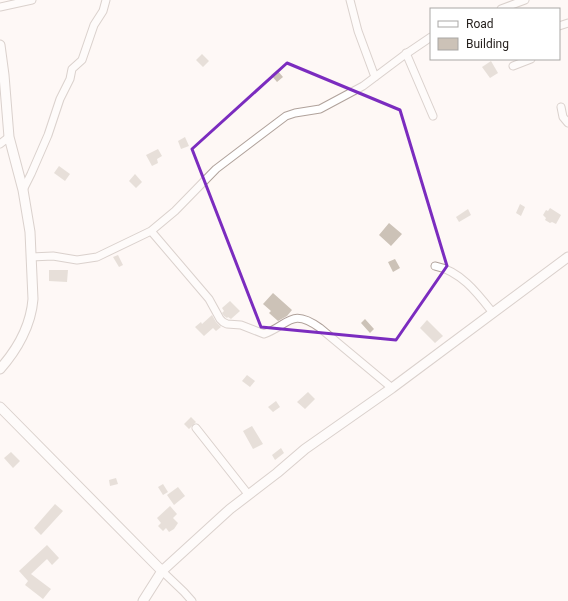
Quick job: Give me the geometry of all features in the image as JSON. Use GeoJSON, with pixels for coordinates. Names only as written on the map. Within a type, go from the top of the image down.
{"type":"FeatureCollection","features":[{"type":"Feature","properties":{"kind":"street"},"geometry":{"type":"LineString","coordinates":[[0,8],[32,0]]}},
{"type":"Feature","properties":{"kind":"street"},"geometry":{"type":"LineString","coordinates":[[23,190],[48,135],[60,99],[70,80],[72,69],[82,60],[94,25],[103,11],[106,0]]}},
{"type":"Feature","properties":{"kind":"street"},"geometry":{"type":"LineString","coordinates":[[350,0],[358,31],[375,77]]}},
{"type":"Feature","properties":{"kind":"street"},"geometry":{"type":"LineString","coordinates":[[504,8],[525,0]]}},
{"type":"Feature","properties":{"kind":"street"},"geometry":{"type":"LineString","coordinates":[[31,257],[53,256],[77,260],[91,258],[151,231],[174,211],[216,169],[286,116],[320,109],[363,86],[406,53],[430,38]]}},
{"type":"Feature","properties":{"kind":"street"},"geometry":{"type":"LineString","coordinates":[[0,45],[9,137],[23,190],[30,232],[32,307],[24,332],[15,350],[0,370]]}},
{"type":"Feature","properties":{"kind":"street"},"geometry":{"type":"LineString","coordinates":[[406,53],[433,116]]}},
{"type":"Feature","properties":{"kind":"street"},"geometry":{"type":"LineString","coordinates":[[513,66],[528,60]]}},
{"type":"Feature","properties":{"kind":"street"},"geometry":{"type":"LineString","coordinates":[[561,107],[563,117],[568,123]]}},
{"type":"Feature","properties":{"kind":"street"},"geometry":{"type":"LineString","coordinates":[[0,144],[9,137]]}},
{"type":"Feature","properties":{"kind":"street"},"geometry":{"type":"LineString","coordinates":[[151,231],[209,299],[220,319],[226,324],[241,325],[264,334],[290,319],[294,318],[310,321],[392,388]]}},
{"type":"Feature","properties":{"kind":"street"},"geometry":{"type":"LineString","coordinates":[[143,601],[162,571],[248,494],[305,449],[392,388],[568,257]]}},
{"type":"Feature","properties":{"kind":"street"},"geometry":{"type":"LineString","coordinates":[[435,266],[441,267],[458,276],[479,295],[493,313]]}},
{"type":"Feature","properties":{"kind":"street"},"geometry":{"type":"LineString","coordinates":[[0,407],[192,601]]}},
{"type":"Feature","properties":{"kind":"street"},"geometry":{"type":"LineString","coordinates":[[196,428],[248,494]]}},
{"type":"Feature","properties":{"kind":"highlighted area"},"geometry":{"type":"Polygon","coordinates":[[[287,63],[400,110],[447,266],[396,340],[261,327],[192,149],[287,63]]]}},
{"type":"Feature","properties":{"kind":"building"},"geometry":{"type":"Polygon","coordinates":[[[202,54],[209,61],[203,67],[196,60],[202,54]]]}},
{"type":"Feature","properties":{"kind":"building"},"geometry":{"type":"Polygon","coordinates":[[[491,61],[498,73],[490,78],[482,67],[491,61]]]}},
{"type":"Feature","properties":{"kind":"building"},"geometry":{"type":"Polygon","coordinates":[[[277,70],[283,77],[277,82],[271,75],[277,70]]]}},
{"type":"Feature","properties":{"kind":"building"},"geometry":{"type":"Polygon","coordinates":[[[185,137],[189,146],[181,149],[178,141],[185,137]]]}},
{"type":"Feature","properties":{"kind":"building"},"geometry":{"type":"Polygon","coordinates":[[[158,149],[162,156],[157,159],[158,163],[152,166],[146,155],[158,149]]]}},
{"type":"Feature","properties":{"kind":"building"},"geometry":{"type":"Polygon","coordinates":[[[59,166],[70,174],[65,181],[54,173],[59,166]]]}},
{"type":"Feature","properties":{"kind":"building"},"geometry":{"type":"Polygon","coordinates":[[[135,174],[142,182],[136,188],[129,181],[135,174]]]}},
{"type":"Feature","properties":{"kind":"building"},"geometry":{"type":"Polygon","coordinates":[[[520,204],[525,207],[521,216],[516,213],[520,204]]]}},
{"type":"Feature","properties":{"kind":"building"},"geometry":{"type":"Polygon","coordinates":[[[550,208],[561,215],[556,224],[545,220],[546,218],[543,215],[546,210],[548,211],[550,208]]]}},
{"type":"Feature","properties":{"kind":"building"},"geometry":{"type":"Polygon","coordinates":[[[468,209],[471,215],[459,222],[456,217],[468,209]]]}},
{"type":"Feature","properties":{"kind":"building"},"geometry":{"type":"Polygon","coordinates":[[[389,223],[402,234],[391,246],[379,235],[389,223]]]}},
{"type":"Feature","properties":{"kind":"building"},"geometry":{"type":"Polygon","coordinates":[[[118,255],[123,265],[119,267],[113,257],[118,255]]]}},
{"type":"Feature","properties":{"kind":"building"},"geometry":{"type":"Polygon","coordinates":[[[395,259],[400,268],[393,272],[388,262],[395,259]]]}},
{"type":"Feature","properties":{"kind":"building"},"geometry":{"type":"Polygon","coordinates":[[[49,270],[68,270],[67,282],[49,281],[49,270]]]}},
{"type":"Feature","properties":{"kind":"building"},"geometry":{"type":"Polygon","coordinates":[[[273,293],[292,310],[287,316],[278,321],[269,313],[271,311],[263,304],[273,293]]]}},
{"type":"Feature","properties":{"kind":"building"},"geometry":{"type":"Polygon","coordinates":[[[230,301],[240,311],[231,319],[224,316],[222,313],[224,311],[222,308],[230,301]]]}},
{"type":"Feature","properties":{"kind":"building"},"geometry":{"type":"Polygon","coordinates":[[[212,315],[221,327],[216,331],[213,328],[204,336],[195,327],[201,322],[202,324],[212,315]]]}},
{"type":"Feature","properties":{"kind":"building"},"geometry":{"type":"Polygon","coordinates":[[[365,319],[374,329],[370,333],[361,323],[365,319]]]}},
{"type":"Feature","properties":{"kind":"building"},"geometry":{"type":"Polygon","coordinates":[[[427,320],[443,336],[435,343],[420,328],[427,320]]]}},
{"type":"Feature","properties":{"kind":"building"},"geometry":{"type":"Polygon","coordinates":[[[247,375],[255,381],[250,387],[242,381],[247,375]]]}},
{"type":"Feature","properties":{"kind":"building"},"geometry":{"type":"Polygon","coordinates":[[[308,392],[315,399],[305,409],[297,402],[308,392]]]}},
{"type":"Feature","properties":{"kind":"building"},"geometry":{"type":"Polygon","coordinates":[[[276,401],[280,407],[273,412],[268,407],[276,401]]]}},
{"type":"Feature","properties":{"kind":"building"},"geometry":{"type":"Polygon","coordinates":[[[191,417],[196,422],[189,429],[184,424],[191,417]]]}},
{"type":"Feature","properties":{"kind":"building"},"geometry":{"type":"Polygon","coordinates":[[[252,426],[263,444],[253,449],[243,431],[252,426]]]}},
{"type":"Feature","properties":{"kind":"building"},"geometry":{"type":"Polygon","coordinates":[[[281,448],[284,453],[275,460],[272,455],[281,448]]]}},
{"type":"Feature","properties":{"kind":"building"},"geometry":{"type":"Polygon","coordinates":[[[11,452],[20,461],[13,468],[4,458],[11,452]]]}},
{"type":"Feature","properties":{"kind":"building"},"geometry":{"type":"Polygon","coordinates":[[[116,478],[118,484],[110,486],[109,480],[116,478]]]}},
{"type":"Feature","properties":{"kind":"building"},"geometry":{"type":"Polygon","coordinates":[[[163,484],[168,492],[163,495],[158,487],[163,484]]]}},
{"type":"Feature","properties":{"kind":"building"},"geometry":{"type":"Polygon","coordinates":[[[178,487],[185,496],[174,505],[167,495],[178,487]]]}},
{"type":"Feature","properties":{"kind":"building"},"geometry":{"type":"Polygon","coordinates":[[[55,504],[63,511],[41,535],[34,528],[55,504]]]}},
{"type":"Feature","properties":{"kind":"building"},"geometry":{"type":"Polygon","coordinates":[[[170,506],[177,514],[173,518],[178,523],[174,529],[169,532],[166,528],[163,531],[158,526],[161,523],[157,518],[170,506]]]}},
{"type":"Feature","properties":{"kind":"building"},"geometry":{"type":"Polygon","coordinates":[[[47,545],[59,558],[52,565],[47,559],[31,574],[51,589],[43,599],[25,585],[28,581],[19,571],[47,545]]]}}]}
